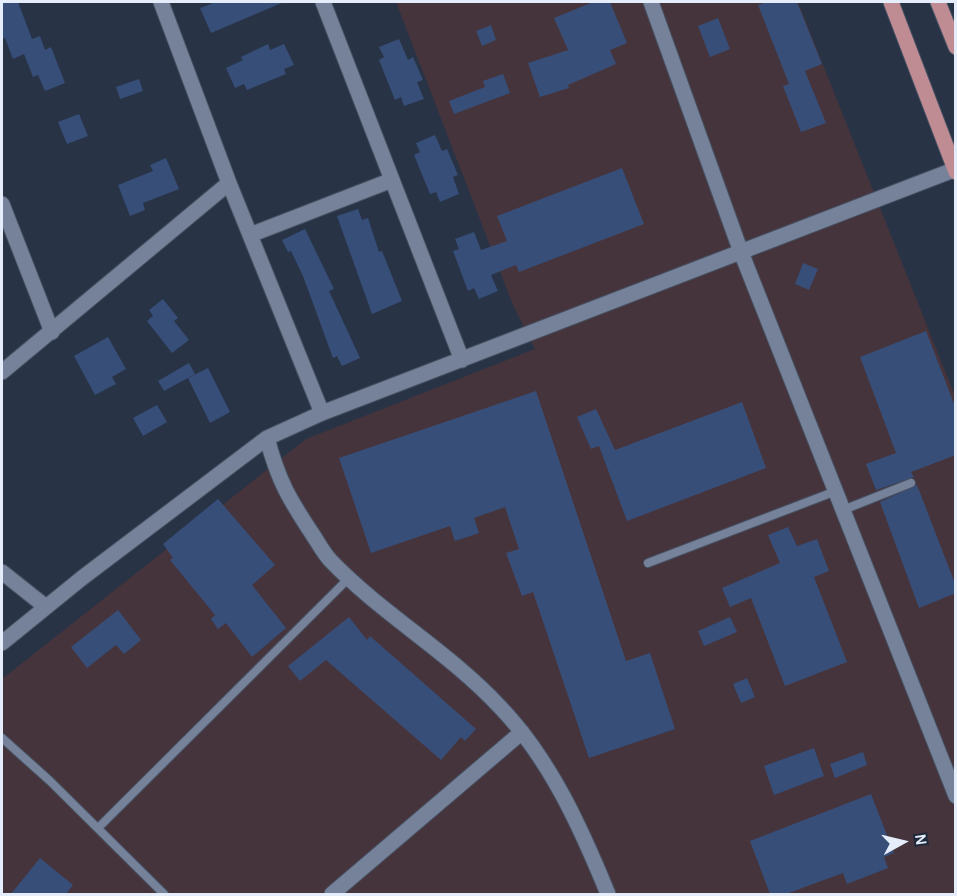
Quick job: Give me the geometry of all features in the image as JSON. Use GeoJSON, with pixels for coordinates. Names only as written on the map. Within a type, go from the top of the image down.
{"type":"FeatureCollection","features":[{"type":"Feature","properties":{"kind":"main road"},"geometry":{"type":"LineString","coordinates":[[891,2],[955,170]]}},
{"type":"Feature","properties":{"kind":"main road"},"geometry":{"type":"LineString","coordinates":[[938,2],[956,47]]}},
{"type":"Feature","properties":{"kind":"street"},"geometry":{"type":"LineString","coordinates":[[161,2],[229,183],[322,413]]}},
{"type":"Feature","properties":{"kind":"street"},"geometry":{"type":"LineString","coordinates":[[323,2],[462,360]]}},
{"type":"Feature","properties":{"kind":"street"},"geometry":{"type":"LineString","coordinates":[[651,2],[741,252],[956,796]]}},
{"type":"Feature","properties":{"kind":"street"},"geometry":{"type":"LineString","coordinates":[[2,643],[267,438],[322,413],[955,170]]}},
{"type":"Feature","properties":{"kind":"street"},"geometry":{"type":"LineString","coordinates":[[250,235],[392,180]]}},
{"type":"Feature","properties":{"kind":"street"},"geometry":{"type":"LineString","coordinates":[[2,372],[229,183]]}},
{"type":"Feature","properties":{"kind":"street"},"geometry":{"type":"LineString","coordinates":[[2,204],[52,332]]}},
{"type":"Feature","properties":{"kind":"street"},"geometry":{"type":"LineString","coordinates":[[267,438],[277,476],[291,502],[330,560],[395,618],[453,662],[499,706],[522,732],[554,781],[582,833],[608,894]]}},
{"type":"Feature","properties":{"kind":"street"},"geometry":{"type":"LineString","coordinates":[[2,572],[46,607]]}},
{"type":"Feature","properties":{"kind":"street"},"geometry":{"type":"LineString","coordinates":[[332,894],[522,732]]}},
{"type":"Feature","properties":{"kind":"lane"},"geometry":{"type":"LineString","coordinates":[[843,510],[911,483]]}},
{"type":"Feature","properties":{"kind":"lane"},"geometry":{"type":"LineString","coordinates":[[648,563],[836,491]]}},
{"type":"Feature","properties":{"kind":"lane"},"geometry":{"type":"LineString","coordinates":[[99,828],[350,578]]}},
{"type":"Feature","properties":{"kind":"lane"},"geometry":{"type":"LineString","coordinates":[[2,738],[99,828],[164,894]]}},
{"type":"Feature","properties":{"kind":"shaded area"},"geometry":{"type":"Polygon","coordinates":[[[396,2],[798,2],[955,396],[955,894],[2,894],[2,679],[306,439],[535,349],[513,305],[396,2]]]}},
{"type":"Feature","properties":{"kind":"building"},"geometry":{"type":"Polygon","coordinates":[[[2,2],[18,2],[32,39],[40,36],[45,50],[51,47],[65,83],[45,91],[38,75],[33,77],[24,54],[13,59],[5,38],[2,39],[2,2]]]}},
{"type":"Feature","properties":{"kind":"building"},"geometry":{"type":"Polygon","coordinates":[[[216,2],[284,2],[211,33],[200,8],[216,2]]]}},
{"type":"Feature","properties":{"kind":"building"},"geometry":{"type":"Polygon","coordinates":[[[593,2],[610,2],[627,43],[610,50],[616,64],[568,85],[569,88],[540,97],[528,63],[568,50],[554,18],[593,2]]]}},
{"type":"Feature","properties":{"kind":"building"},"geometry":{"type":"Polygon","coordinates":[[[767,2],[797,2],[822,64],[805,71],[826,123],[801,132],[783,86],[789,84],[758,5],[767,2]]]}},
{"type":"Feature","properties":{"kind":"building"},"geometry":{"type":"Polygon","coordinates":[[[718,18],[730,49],[710,57],[698,26],[718,18]]]}},
{"type":"Feature","properties":{"kind":"building"},"geometry":{"type":"Polygon","coordinates":[[[491,25],[496,40],[482,46],[476,31],[491,25]]]}},
{"type":"Feature","properties":{"kind":"building"},"geometry":{"type":"Polygon","coordinates":[[[399,39],[408,60],[413,57],[423,80],[417,82],[424,99],[404,106],[401,97],[395,100],[379,60],[384,57],[379,47],[399,39]]]}},
{"type":"Feature","properties":{"kind":"building"},"geometry":{"type":"Polygon","coordinates":[[[268,44],[270,50],[284,44],[294,65],[284,69],[286,74],[247,90],[244,84],[235,88],[226,68],[243,60],[241,57],[268,44]]]}},
{"type":"Feature","properties":{"kind":"building"},"geometry":{"type":"Polygon","coordinates":[[[503,74],[510,93],[454,114],[449,101],[485,87],[483,81],[503,74]]]}},
{"type":"Feature","properties":{"kind":"building"},"geometry":{"type":"Polygon","coordinates":[[[139,79],[143,91],[120,99],[116,87],[139,79]]]}},
{"type":"Feature","properties":{"kind":"building"},"geometry":{"type":"Polygon","coordinates":[[[79,114],[88,136],[67,144],[58,122],[79,114]]]}},
{"type":"Feature","properties":{"kind":"building"},"geometry":{"type":"Polygon","coordinates":[[[435,135],[442,151],[447,149],[458,175],[453,177],[459,194],[440,202],[436,192],[430,194],[414,155],[420,152],[416,143],[435,135]]]}},
{"type":"Feature","properties":{"kind":"building"},"geometry":{"type":"Polygon","coordinates":[[[166,158],[179,189],[143,203],[145,210],[130,216],[118,185],[153,171],[150,165],[166,158]]]}},
{"type":"Feature","properties":{"kind":"building"},"geometry":{"type":"Polygon","coordinates":[[[622,168],[644,224],[519,272],[516,265],[491,275],[498,291],[479,299],[474,288],[468,291],[453,251],[459,249],[455,239],[474,232],[481,250],[507,241],[497,216],[622,168]]]}},
{"type":"Feature","properties":{"kind":"building"},"geometry":{"type":"Polygon","coordinates":[[[358,209],[362,220],[368,218],[379,252],[382,251],[402,301],[372,314],[337,216],[358,209]]]}},
{"type":"Feature","properties":{"kind":"building"},"geometry":{"type":"Polygon","coordinates":[[[305,229],[334,289],[329,291],[360,358],[342,366],[337,356],[333,358],[303,276],[291,251],[288,252],[282,240],[305,229]]]}},
{"type":"Feature","properties":{"kind":"building"},"geometry":{"type":"Polygon","coordinates":[[[803,263],[818,269],[809,290],[795,284],[803,263]]]}},
{"type":"Feature","properties":{"kind":"building"},"geometry":{"type":"Polygon","coordinates":[[[163,299],[178,318],[174,321],[189,340],[172,353],[147,321],[153,316],[149,310],[163,299]]]}},
{"type":"Feature","properties":{"kind":"building"},"geometry":{"type":"Polygon","coordinates":[[[926,331],[956,409],[956,455],[911,472],[914,477],[876,490],[866,464],[896,453],[860,357],[926,331]]]}},
{"type":"Feature","properties":{"kind":"building"},"geometry":{"type":"Polygon","coordinates":[[[108,337],[126,369],[112,377],[116,384],[95,395],[74,356],[108,337]]]}},
{"type":"Feature","properties":{"kind":"building"},"geometry":{"type":"Polygon","coordinates":[[[189,363],[195,374],[164,391],[158,381],[189,363]]]}},
{"type":"Feature","properties":{"kind":"building"},"geometry":{"type":"Polygon","coordinates":[[[208,368],[230,412],[210,423],[188,378],[208,368]]]}},
{"type":"Feature","properties":{"kind":"building"},"geometry":{"type":"Polygon","coordinates":[[[536,391],[626,661],[650,653],[675,729],[589,758],[533,592],[522,596],[506,553],[519,549],[505,507],[474,518],[479,533],[455,541],[450,526],[371,553],[339,458],[536,391]]]}},
{"type":"Feature","properties":{"kind":"building"},"geometry":{"type":"Polygon","coordinates":[[[742,402],[766,468],[627,521],[599,446],[591,449],[577,417],[596,409],[615,450],[742,402]]]}},
{"type":"Feature","properties":{"kind":"building"},"geometry":{"type":"Polygon","coordinates":[[[157,405],[167,422],[143,436],[133,418],[157,405]]]}},
{"type":"Feature","properties":{"kind":"building"},"geometry":{"type":"Polygon","coordinates":[[[917,485],[956,586],[956,593],[919,608],[880,502],[917,485]]]}},
{"type":"Feature","properties":{"kind":"building"},"geometry":{"type":"Polygon","coordinates":[[[218,499],[275,565],[252,585],[286,628],[252,657],[226,623],[218,629],[211,619],[215,615],[170,560],[173,558],[163,544],[218,499]]]}},
{"type":"Feature","properties":{"kind":"building"},"geometry":{"type":"Polygon","coordinates":[[[788,527],[797,546],[817,539],[829,571],[814,577],[847,662],[785,686],[751,598],[730,607],[722,588],[780,563],[768,535],[788,527]]]}},
{"type":"Feature","properties":{"kind":"building"},"geometry":{"type":"Polygon","coordinates":[[[118,610],[141,640],[124,654],[116,645],[87,668],[71,647],[118,610]]]}},
{"type":"Feature","properties":{"kind":"building"},"geometry":{"type":"Polygon","coordinates":[[[349,617],[367,640],[370,636],[476,729],[465,741],[461,737],[441,760],[326,660],[300,681],[288,666],[349,617]]]}},
{"type":"Feature","properties":{"kind":"building"},"geometry":{"type":"Polygon","coordinates":[[[730,617],[737,632],[704,646],[698,631],[730,617]]]}},
{"type":"Feature","properties":{"kind":"building"},"geometry":{"type":"Polygon","coordinates":[[[747,678],[755,697],[741,703],[733,684],[747,678]]]}},
{"type":"Feature","properties":{"kind":"building"},"geometry":{"type":"Polygon","coordinates":[[[814,748],[824,776],[774,795],[764,766],[814,748]]]}},
{"type":"Feature","properties":{"kind":"building"},"geometry":{"type":"Polygon","coordinates":[[[863,752],[867,765],[835,778],[830,764],[863,752]]]}},
{"type":"Feature","properties":{"kind":"building"},"geometry":{"type":"Polygon","coordinates":[[[871,794],[894,853],[884,857],[888,868],[847,884],[843,873],[786,894],[770,894],[750,841],[871,794]]]}},
{"type":"Feature","properties":{"kind":"building"},"geometry":{"type":"Polygon","coordinates":[[[40,858],[73,885],[66,894],[11,894],[40,858]]]}}]}
